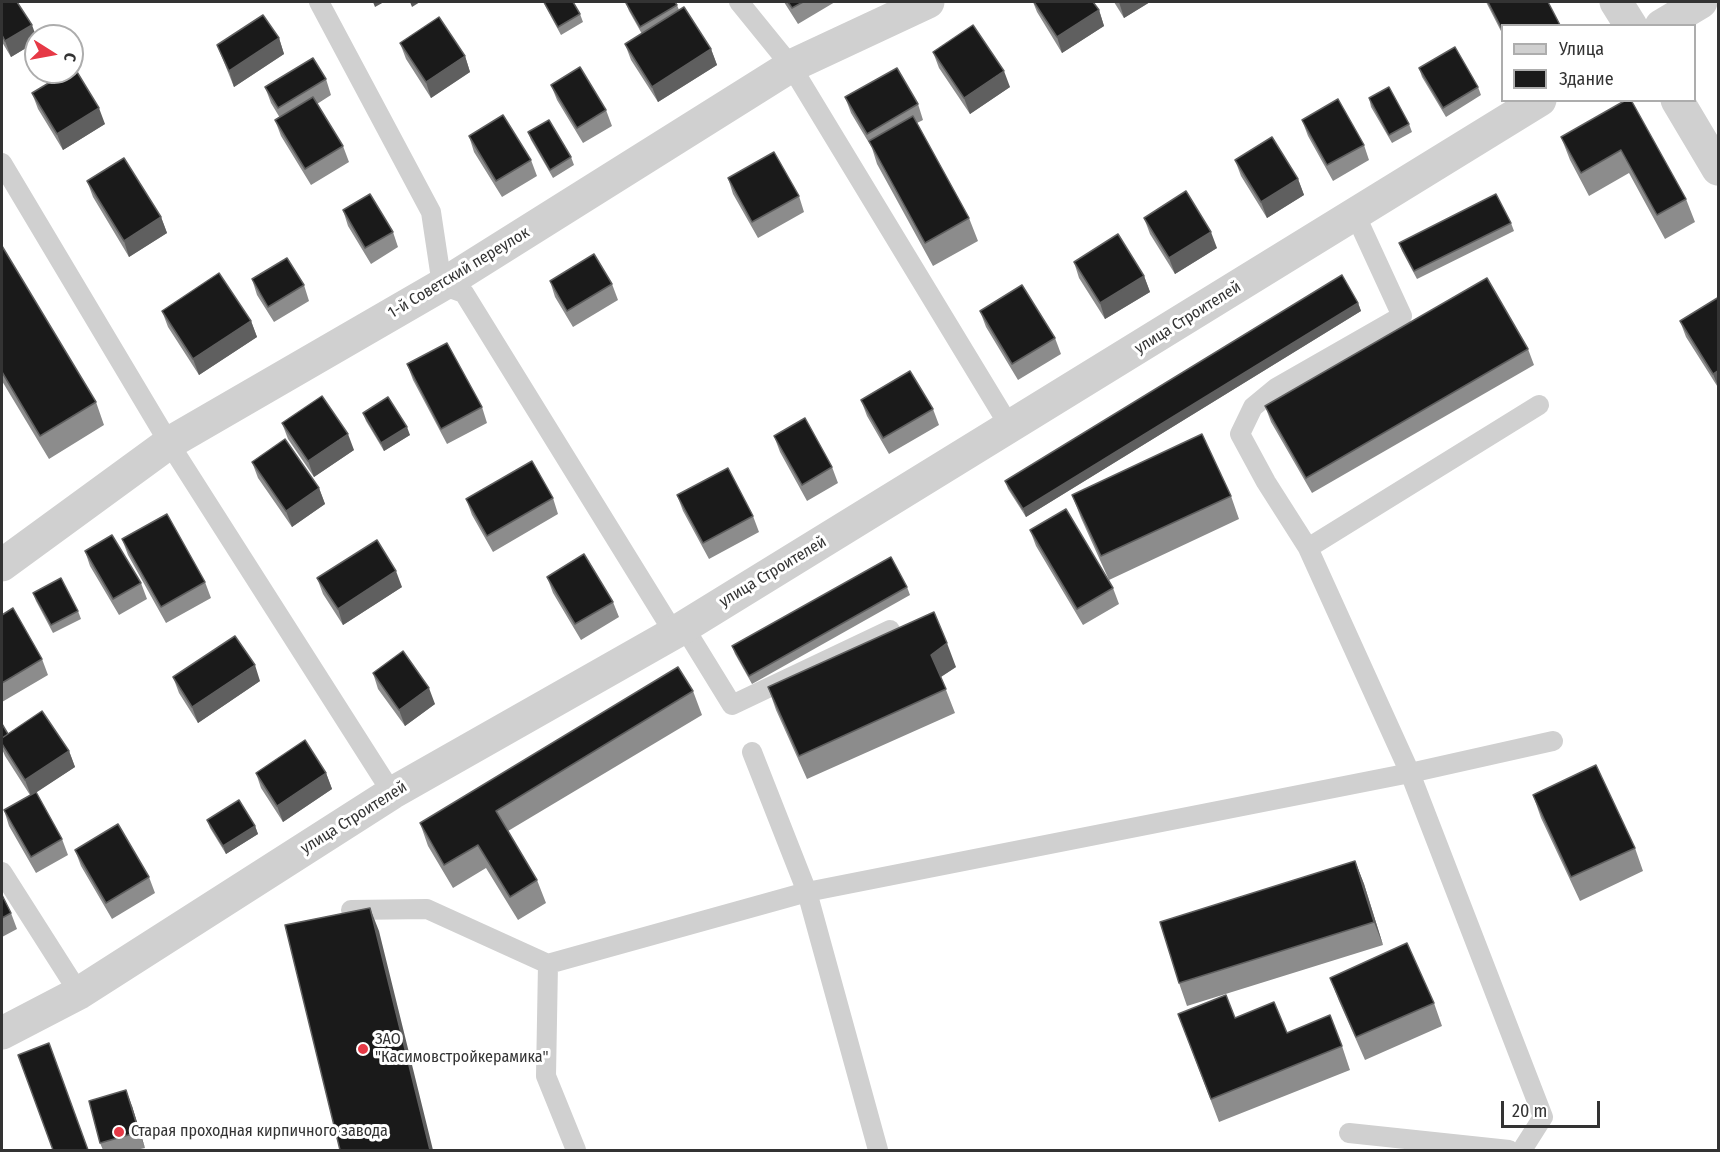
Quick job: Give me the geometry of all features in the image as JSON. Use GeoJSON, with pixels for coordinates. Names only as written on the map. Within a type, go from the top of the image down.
{"type":"FeatureCollection","features":[{"type":"Feature","properties":{"kind":"street","name":"1-й Советский переулок"},"geometry":{"type":"LineString","coordinates":[[2,565],[169,443],[442,285],[791,66],[928,2]]}},
{"type":"Feature","properties":{"kind":"street"},"geometry":{"type":"LineString","coordinates":[[1616,2],[1630,24]]}},
{"type":"Feature","properties":{"kind":"street"},"geometry":{"type":"LineString","coordinates":[[1664,24],[1701,2]]}},
{"type":"Feature","properties":{"kind":"street","name":"улица Строителей"},"geometry":{"type":"LineString","coordinates":[[2,1034],[79,993],[392,793],[679,630],[1537,102]]}},
{"type":"Feature","properties":{"kind":"street"},"geometry":{"type":"LineString","coordinates":[[1678,102],[1719,169]]}},
{"type":"Feature","properties":{"kind":"lane"},"geometry":{"type":"LineString","coordinates":[[319,2],[431,212],[442,285],[464,293],[679,630],[732,705],[890,630]]}},
{"type":"Feature","properties":{"kind":"lane"},"geometry":{"type":"LineString","coordinates":[[739,2],[791,66],[1010,427]]}},
{"type":"Feature","properties":{"kind":"lane"},"geometry":{"type":"LineString","coordinates":[[2,164],[169,443],[392,793]]}},
{"type":"Feature","properties":{"kind":"lane"},"geometry":{"type":"LineString","coordinates":[[1355,214],[1402,316],[1276,388],[1253,407],[1240,434],[1266,483],[1308,548],[1410,773],[1543,1117],[1522,1150]]}},
{"type":"Feature","properties":{"kind":"lane"},"geometry":{"type":"LineString","coordinates":[[1308,548],[1539,405]]}},
{"type":"Feature","properties":{"kind":"lane"},"geometry":{"type":"LineString","coordinates":[[351,910],[427,909],[548,964],[807,892],[1410,773],[1553,741]]}},
{"type":"Feature","properties":{"kind":"lane"},"geometry":{"type":"LineString","coordinates":[[752,752],[807,892],[878,1150]]}},
{"type":"Feature","properties":{"kind":"lane"},"geometry":{"type":"LineString","coordinates":[[2,872],[79,993]]}},
{"type":"Feature","properties":{"kind":"lane"},"geometry":{"type":"LineString","coordinates":[[548,964],[546,1076],[576,1150]]}},
{"type":"Feature","properties":{"kind":"lane"},"geometry":{"type":"LineString","coordinates":[[1349,1133],[1509,1150]]}},
{"type":"Feature","properties":{"kind":"building"},"geometry":{"type":"Polygon","coordinates":[[[2,2],[17,2],[31,24],[24,24],[24,30],[5,41],[2,35],[2,2]]]}},
{"type":"Feature","properties":{"kind":"building"},"geometry":{"type":"Polygon","coordinates":[[[544,2],[573,2],[580,14],[558,27],[544,2]]]}},
{"type":"Feature","properties":{"kind":"building"},"geometry":{"type":"Polygon","coordinates":[[[675,2],[677,5],[640,27],[626,3],[675,2]]]}},
{"type":"Feature","properties":{"kind":"building"},"geometry":{"type":"Polygon","coordinates":[[[788,2],[803,2],[792,8],[788,2]]]}},
{"type":"Feature","properties":{"kind":"building"},"geometry":{"type":"Polygon","coordinates":[[[1034,2],[1093,2],[1099,10],[1057,37],[1034,2]]]}},
{"type":"Feature","properties":{"kind":"building"},"geometry":{"type":"Polygon","coordinates":[[[1488,2],[1548,2],[1559,24],[1501,24],[1501,27],[1488,2]]]}},
{"type":"Feature","properties":{"kind":"building"},"geometry":{"type":"Polygon","coordinates":[[[684,7],[711,49],[652,87],[625,44],[684,7]]]}},
{"type":"Feature","properties":{"kind":"building"},"geometry":{"type":"Polygon","coordinates":[[[263,15],[279,38],[229,71],[217,45],[263,15]]]}},
{"type":"Feature","properties":{"kind":"building"},"geometry":{"type":"Polygon","coordinates":[[[439,17],[465,56],[426,82],[400,43],[439,17]]]}},
{"type":"Feature","properties":{"kind":"building"},"geometry":{"type":"Polygon","coordinates":[[[973,25],[1004,71],[964,98],[933,52],[973,25]]]}},
{"type":"Feature","properties":{"kind":"building"},"geometry":{"type":"Polygon","coordinates":[[[1455,47],[1478,87],[1443,108],[1419,68],[1455,47]]]}},
{"type":"Feature","properties":{"kind":"building"},"geometry":{"type":"Polygon","coordinates":[[[313,58],[326,79],[278,108],[265,87],[313,58]]]}},
{"type":"Feature","properties":{"kind":"building"},"geometry":{"type":"Polygon","coordinates":[[[580,67],[606,110],[577,128],[551,85],[580,67]]]}},
{"type":"Feature","properties":{"kind":"building"},"geometry":{"type":"Polygon","coordinates":[[[897,68],[918,104],[867,134],[845,97],[897,68]]]}},
{"type":"Feature","properties":{"kind":"building"},"geometry":{"type":"Polygon","coordinates":[[[84,83],[99,108],[57,134],[32,93],[47,84],[84,83]]]}},
{"type":"Feature","properties":{"kind":"building"},"geometry":{"type":"Polygon","coordinates":[[[1389,87],[1409,124],[1389,135],[1369,98],[1389,87]]]}},
{"type":"Feature","properties":{"kind":"building"},"geometry":{"type":"Polygon","coordinates":[[[313,97],[343,146],[305,169],[275,120],[313,97]]]}},
{"type":"Feature","properties":{"kind":"building"},"geometry":{"type":"Polygon","coordinates":[[[1338,99],[1364,145],[1327,165],[1302,120],[1338,99]]]}},
{"type":"Feature","properties":{"kind":"building"},"geometry":{"type":"Polygon","coordinates":[[[1622,102],[1632,102],[1686,199],[1657,215],[1621,150],[1581,173],[1561,137],[1622,102]]]}},
{"type":"Feature","properties":{"kind":"building"},"geometry":{"type":"Polygon","coordinates":[[[503,115],[531,160],[496,181],[469,136],[503,115]]]}},
{"type":"Feature","properties":{"kind":"building"},"geometry":{"type":"Polygon","coordinates":[[[913,116],[969,218],[925,243],[869,141],[913,116]]]}},
{"type":"Feature","properties":{"kind":"building"},"geometry":{"type":"Polygon","coordinates":[[[549,120],[571,157],[550,170],[528,132],[549,120]]]}},
{"type":"Feature","properties":{"kind":"building"},"geometry":{"type":"Polygon","coordinates":[[[1272,137],[1298,179],[1261,202],[1235,160],[1272,137]]]}},
{"type":"Feature","properties":{"kind":"building"},"geometry":{"type":"Polygon","coordinates":[[[774,152],[799,196],[752,222],[728,178],[774,152]]]}},
{"type":"Feature","properties":{"kind":"building"},"geometry":{"type":"Polygon","coordinates":[[[124,158],[161,217],[124,241],[87,181],[124,158]]]}},
{"type":"Feature","properties":{"kind":"building"},"geometry":{"type":"Polygon","coordinates":[[[1186,191],[1211,232],[1169,258],[1144,218],[1186,191]]]}},
{"type":"Feature","properties":{"kind":"building"},"geometry":{"type":"Polygon","coordinates":[[[370,194],[393,232],[365,248],[343,210],[370,194]]]}},
{"type":"Feature","properties":{"kind":"building"},"geometry":{"type":"Polygon","coordinates":[[[1496,194],[1511,223],[1414,271],[1399,243],[1496,194]]]}},
{"type":"Feature","properties":{"kind":"building"},"geometry":{"type":"Polygon","coordinates":[[[1118,234],[1144,276],[1100,303],[1074,262],[1118,234]]]}},
{"type":"Feature","properties":{"kind":"building"},"geometry":{"type":"Polygon","coordinates":[[[2,246],[96,402],[40,436],[2,372],[2,246]]]}},
{"type":"Feature","properties":{"kind":"building"},"geometry":{"type":"Polygon","coordinates":[[[594,254],[612,284],[567,311],[550,281],[594,254]]]}},
{"type":"Feature","properties":{"kind":"building"},"geometry":{"type":"Polygon","coordinates":[[[287,258],[304,285],[268,307],[252,279],[287,258]]]}},
{"type":"Feature","properties":{"kind":"building"},"geometry":{"type":"Polygon","coordinates":[[[219,273],[251,321],[193,359],[162,311],[219,273]]]}},
{"type":"Feature","properties":{"kind":"building"},"geometry":{"type":"Polygon","coordinates":[[[1342,275],[1358,303],[1023,509],[1005,481],[1342,275]]]}},
{"type":"Feature","properties":{"kind":"building"},"geometry":{"type":"Polygon","coordinates":[[[1487,278],[1528,349],[1306,478],[1265,406],[1487,278]]]}},
{"type":"Feature","properties":{"kind":"building"},"geometry":{"type":"Polygon","coordinates":[[[1022,285],[1055,338],[1012,364],[980,311],[1022,285]]]}},
{"type":"Feature","properties":{"kind":"building"},"geometry":{"type":"Polygon","coordinates":[[[1719,297],[1719,370],[1713,374],[1680,321],[1719,297]]]}},
{"type":"Feature","properties":{"kind":"building"},"geometry":{"type":"Polygon","coordinates":[[[447,343],[482,407],[441,429],[407,364],[447,343]]]}},
{"type":"Feature","properties":{"kind":"building"},"geometry":{"type":"Polygon","coordinates":[[[910,371],[933,409],[883,438],[861,400],[910,371]]]}},
{"type":"Feature","properties":{"kind":"building"},"geometry":{"type":"Polygon","coordinates":[[[322,396],[348,434],[308,461],[282,423],[322,396]]]}},
{"type":"Feature","properties":{"kind":"building"},"geometry":{"type":"Polygon","coordinates":[[[388,397],[407,427],[381,443],[363,413],[388,397]]]}},
{"type":"Feature","properties":{"kind":"building"},"geometry":{"type":"Polygon","coordinates":[[[805,418],[832,467],[802,485],[774,436],[805,418]]]}},
{"type":"Feature","properties":{"kind":"building"},"geometry":{"type":"Polygon","coordinates":[[[1202,434],[1231,496],[1101,556],[1072,495],[1202,434]]]}},
{"type":"Feature","properties":{"kind":"building"},"geometry":{"type":"Polygon","coordinates":[[[285,439],[319,488],[286,511],[252,462],[285,439]]]}},
{"type":"Feature","properties":{"kind":"building"},"geometry":{"type":"Polygon","coordinates":[[[532,461],[553,498],[487,536],[466,499],[532,461]]]}},
{"type":"Feature","properties":{"kind":"building"},"geometry":{"type":"Polygon","coordinates":[[[728,468],[753,516],[703,543],[677,495],[728,468]]]}},
{"type":"Feature","properties":{"kind":"building"},"geometry":{"type":"Polygon","coordinates":[[[1066,509],[1113,588],[1077,609],[1030,530],[1066,509]]]}},
{"type":"Feature","properties":{"kind":"building"},"geometry":{"type":"Polygon","coordinates":[[[167,514],[205,582],[161,607],[122,539],[167,514]]]}},
{"type":"Feature","properties":{"kind":"building"},"geometry":{"type":"Polygon","coordinates":[[[112,535],[141,583],[113,599],[85,551],[112,535]]]}},
{"type":"Feature","properties":{"kind":"building"},"geometry":{"type":"Polygon","coordinates":[[[377,540],[396,571],[338,609],[317,578],[377,540]]]}},
{"type":"Feature","properties":{"kind":"building"},"geometry":{"type":"Polygon","coordinates":[[[584,554],[613,602],[575,624],[547,577],[584,554]]]}},
{"type":"Feature","properties":{"kind":"building"},"geometry":{"type":"Polygon","coordinates":[[[891,557],[907,587],[749,676],[732,646],[891,557]]]}},
{"type":"Feature","properties":{"kind":"building"},"geometry":{"type":"Polygon","coordinates":[[[61,578],[78,611],[51,625],[33,593],[61,578]]]}},
{"type":"Feature","properties":{"kind":"building"},"geometry":{"type":"Polygon","coordinates":[[[13,608],[42,659],[2,683],[2,615],[13,608]]]}},
{"type":"Feature","properties":{"kind":"building"},"geometry":{"type":"Polygon","coordinates":[[[934,612],[947,643],[931,655],[946,689],[799,756],[768,687],[934,612]]]}},
{"type":"Feature","properties":{"kind":"building"},"geometry":{"type":"Polygon","coordinates":[[[235,636],[255,665],[192,707],[173,677],[235,636]]]}},
{"type":"Feature","properties":{"kind":"building"},"geometry":{"type":"Polygon","coordinates":[[[403,651],[429,688],[399,710],[373,673],[403,651]]]}},
{"type":"Feature","properties":{"kind":"building"},"geometry":{"type":"Polygon","coordinates":[[[678,667],[693,691],[496,811],[537,880],[510,897],[478,845],[444,865],[420,823],[678,667]]]}},
{"type":"Feature","properties":{"kind":"building"},"geometry":{"type":"Polygon","coordinates":[[[42,711],[69,751],[25,780],[2,744],[2,738],[42,711]]]}},
{"type":"Feature","properties":{"kind":"building"},"geometry":{"type":"Polygon","coordinates":[[[2,724],[8,734],[2,738],[2,724]]]}},
{"type":"Feature","properties":{"kind":"building"},"geometry":{"type":"Polygon","coordinates":[[[305,740],[326,773],[277,806],[256,773],[305,740]]]}},
{"type":"Feature","properties":{"kind":"building"},"geometry":{"type":"Polygon","coordinates":[[[1596,765],[1635,848],[1571,877],[1533,795],[1596,765]]]}},
{"type":"Feature","properties":{"kind":"building"},"geometry":{"type":"Polygon","coordinates":[[[36,792],[62,839],[31,857],[4,810],[36,792]]]}},
{"type":"Feature","properties":{"kind":"building"},"geometry":{"type":"Polygon","coordinates":[[[239,800],[255,826],[223,846],[207,820],[239,800]]]}},
{"type":"Feature","properties":{"kind":"building"},"geometry":{"type":"Polygon","coordinates":[[[118,824],[149,877],[106,903],[75,850],[118,824]]]}},
{"type":"Feature","properties":{"kind":"building"},"geometry":{"type":"Polygon","coordinates":[[[1355,861],[1374,922],[1179,983],[1160,922],[1355,861]]]}},
{"type":"Feature","properties":{"kind":"building"},"geometry":{"type":"Polygon","coordinates":[[[2,895],[11,913],[2,918],[2,895]]]}},
{"type":"Feature","properties":{"kind":"building","name":"ЗАО \"Касимовстройкерамика\""},"geometry":{"type":"Polygon","coordinates":[[[370,908],[430,1150],[340,1150],[285,925],[370,908]]]}},
{"type":"Feature","properties":{"kind":"building"},"geometry":{"type":"Polygon","coordinates":[[[1407,943],[1434,1003],[1356,1037],[1330,978],[1407,943]]]}},
{"type":"Feature","properties":{"kind":"building"},"geometry":{"type":"Polygon","coordinates":[[[1226,995],[1235,1018],[1274,1002],[1287,1033],[1330,1015],[1342,1046],[1211,1099],[1178,1014],[1226,995]]]}},
{"type":"Feature","properties":{"kind":"building"},"geometry":{"type":"Polygon","coordinates":[[[49,1043],[88,1150],[53,1150],[18,1055],[49,1043]]]}},
{"type":"Feature","properties":{"kind":"building"},"geometry":{"type":"Polygon","coordinates":[[[126,1090],[139,1132],[100,1143],[89,1101],[126,1090]]]}},
{"type":"Feature","properties":{"kind":"place","name":"ЗАО \"Касимовстройкерамика\""},"geometry":{"type":"Point","coordinates":[363,1049]}},
{"type":"Feature","properties":{"kind":"place","name":"Старая проходная кирпичного завода"},"geometry":{"type":"Point","coordinates":[119,1132]}}]}
